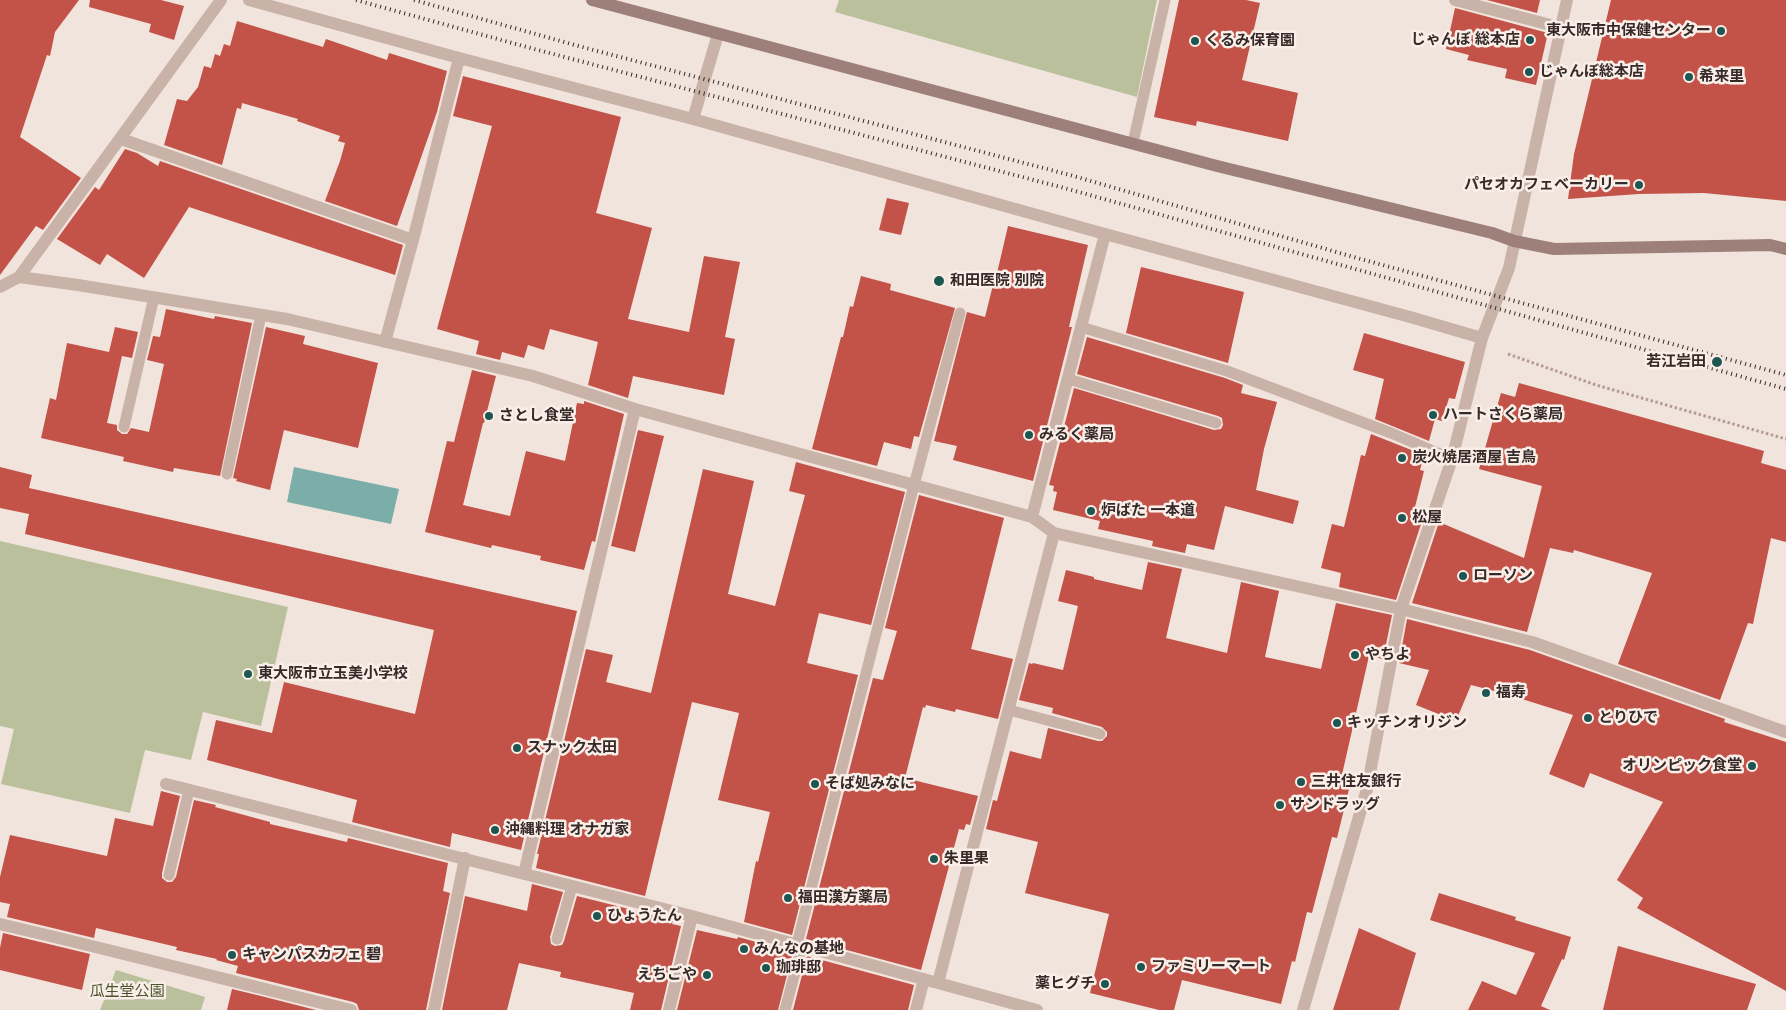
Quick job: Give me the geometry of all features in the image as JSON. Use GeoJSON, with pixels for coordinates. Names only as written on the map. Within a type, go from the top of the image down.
{"type":"FeatureCollection","features":[{"type":"Feature","properties":{"kind":"street"},"geometry":{"type":"LineString","coordinates":[[0,287],[19,278],[221,0]]}},
{"type":"Feature","properties":{"kind":"street"},"geometry":{"type":"LineString","coordinates":[[248,0],[459,58],[694,119],[1482,338]]}},
{"type":"Feature","properties":{"kind":"street"},"geometry":{"type":"LineString","coordinates":[[592,0],[1217,166],[1492,233],[1514,241],[1554,249],[1770,245],[1786,249]]}},
{"type":"Feature","properties":{"kind":"street"},"geometry":{"type":"LineString","coordinates":[[1455,0],[1562,28]]}},
{"type":"Feature","properties":{"kind":"street"},"geometry":{"type":"LineString","coordinates":[[1304,1010],[1367,789],[1401,609],[1452,459],[1482,338],[1509,268],[1567,0]]}},
{"type":"Feature","properties":{"kind":"street"},"geometry":{"type":"LineString","coordinates":[[694,119],[718,34]]}},
{"type":"Feature","properties":{"kind":"street"},"geometry":{"type":"LineString","coordinates":[[385,342],[459,58]]}},
{"type":"Feature","properties":{"kind":"street"},"geometry":{"type":"LineString","coordinates":[[121,139],[413,240]]}},
{"type":"Feature","properties":{"kind":"street"},"geometry":{"type":"LineString","coordinates":[[1032,517],[1105,234]]}},
{"type":"Feature","properties":{"kind":"street"},"geometry":{"type":"LineString","coordinates":[[19,278],[154,297],[287,319],[533,376],[635,410],[1032,517],[1054,533],[1401,609],[1532,642],[1786,732]]}},
{"type":"Feature","properties":{"kind":"street"},"geometry":{"type":"LineString","coordinates":[[524,874],[635,410]]}},
{"type":"Feature","properties":{"kind":"street"},"geometry":{"type":"LineString","coordinates":[[938,983],[1054,533]]}},
{"type":"Feature","properties":{"kind":"street"},"geometry":{"type":"LineString","coordinates":[[166,784],[692,916],[1037,1010]]}},
{"type":"Feature","properties":{"kind":"street"},"geometry":{"type":"LineString","coordinates":[[434,1010],[465,858]]}},
{"type":"Feature","properties":{"kind":"street"},"geometry":{"type":"LineString","coordinates":[[669,1010],[692,916]]}},
{"type":"Feature","properties":{"kind":"street"},"geometry":{"type":"LineString","coordinates":[[0,924],[110,949],[224,980],[350,1010]]}},
{"type":"Feature","properties":{"kind":"street"},"geometry":{"type":"LineString","coordinates":[[916,1010],[924,980]]}},
{"type":"Feature","properties":{"kind":"lane"},"geometry":{"type":"LineString","coordinates":[[1133,143],[1165,0]]}},
{"type":"Feature","properties":{"kind":"lane"},"geometry":{"type":"LineString","coordinates":[[124,427],[154,297]]}},
{"type":"Feature","properties":{"kind":"lane"},"geometry":{"type":"LineString","coordinates":[[785,1010],[914,485],[960,313]]}},
{"type":"Feature","properties":{"kind":"lane"},"geometry":{"type":"LineString","coordinates":[[227,474],[261,315]]}},
{"type":"Feature","properties":{"kind":"lane"},"geometry":{"type":"LineString","coordinates":[[1082,327],[1227,371],[1392,433],[1452,459]]}},
{"type":"Feature","properties":{"kind":"lane"},"geometry":{"type":"LineString","coordinates":[[1068,379],[1216,423]]}},
{"type":"Feature","properties":{"kind":"lane"},"geometry":{"type":"LineString","coordinates":[[1009,710],[1100,734]]}},
{"type":"Feature","properties":{"kind":"lane"},"geometry":{"type":"LineString","coordinates":[[169,875],[189,790]]}},
{"type":"Feature","properties":{"kind":"lane"},"geometry":{"type":"LineString","coordinates":[[558,939],[572,886]]}},
{"type":"Feature","properties":{"kind":"path"},"geometry":{"type":"LineString","coordinates":[[1508,354],[1596,385],[1786,439]]}},
{"type":"Feature","properties":{"kind":"green space"},"geometry":{"type":"Polygon","coordinates":[[[839,0],[1157,0],[1137,97],[835,12],[839,0]]]}},
{"type":"Feature","properties":{"kind":"green space"},"geometry":{"type":"Polygon","coordinates":[[[0,541],[288,607],[261,726],[203,712],[191,760],[145,750],[130,813],[1,784],[14,729],[0,726],[0,541]]]}},
{"type":"Feature","properties":{"kind":"green space","name":"瓜生堂公園"},"geometry":{"type":"Polygon","coordinates":[[[116,970],[205,997],[201,1010],[100,1010],[116,970]]]}},
{"type":"Feature","properties":{"kind":"water"},"geometry":{"type":"Polygon","coordinates":[[[294,467],[399,489],[391,524],[287,502],[294,467]]]}},
{"type":"Feature","properties":{"kind":"building"},"geometry":{"type":"Polygon","coordinates":[[[0,0],[79,0],[55,32],[50,56],[47,55],[20,137],[81,178],[43,230],[36,226],[0,275],[0,0]]]}},
{"type":"Feature","properties":{"kind":"building"},"geometry":{"type":"Polygon","coordinates":[[[90,0],[161,0],[184,6],[174,40],[149,32],[151,24],[89,7],[90,0]]]}},
{"type":"Feature","properties":{"kind":"building"},"geometry":{"type":"Polygon","coordinates":[[[1179,0],[1246,0],[1260,3],[1242,80],[1298,93],[1288,141],[1197,121],[1196,126],[1154,117],[1179,0]]]}},
{"type":"Feature","properties":{"kind":"building"},"geometry":{"type":"Polygon","coordinates":[[[1487,0],[1540,0],[1537,13],[1487,0]]]}},
{"type":"Feature","properties":{"kind":"building","name":"希来里"},"geometry":{"type":"Polygon","coordinates":[[[1611,0],[1786,0],[1786,201],[1704,193],[1639,194],[1568,199],[1574,154],[1611,0]]]}},
{"type":"Feature","properties":{"kind":"building"},"geometry":{"type":"Polygon","coordinates":[[[1455,8],[1548,33],[1536,85],[1505,78],[1507,69],[1467,60],[1469,55],[1446,49],[1455,8]]]}},
{"type":"Feature","properties":{"kind":"building"},"geometry":{"type":"Polygon","coordinates":[[[237,21],[323,47],[326,39],[387,60],[389,53],[447,71],[437,112],[397,226],[325,201],[345,143],[338,141],[340,136],[297,121],[298,119],[242,103],[241,109],[237,108],[222,165],[164,145],[177,99],[187,101],[198,87],[204,66],[211,68],[215,54],[220,56],[224,44],[230,46],[237,21]]]}},
{"type":"Feature","properties":{"kind":"building"},"geometry":{"type":"Polygon","coordinates":[[[463,76],[621,117],[596,213],[652,228],[628,319],[689,332],[704,256],[740,262],[725,337],[735,339],[724,395],[633,376],[628,398],[588,385],[598,342],[550,329],[544,350],[528,345],[524,358],[502,352],[500,360],[476,354],[479,341],[437,329],[492,126],[453,116],[463,76]]]}},
{"type":"Feature","properties":{"kind":"building"},"geometry":{"type":"Polygon","coordinates":[[[125,149],[137,153],[158,166],[160,161],[403,245],[395,275],[189,207],[144,278],[107,254],[100,265],[57,239],[95,187],[99,190],[125,149]]]}},
{"type":"Feature","properties":{"kind":"building"},"geometry":{"type":"Polygon","coordinates":[[[887,198],[909,203],[901,235],[879,230],[887,198]]]}},
{"type":"Feature","properties":{"kind":"building"},"geometry":{"type":"Polygon","coordinates":[[[1008,226],[1088,245],[1069,327],[1072,327],[1033,481],[953,460],[957,446],[934,441],[967,312],[985,317],[1008,226]]]}},
{"type":"Feature","properties":{"kind":"building"},"geometry":{"type":"Polygon","coordinates":[[[1141,267],[1244,292],[1228,363],[1126,333],[1141,267]]]}},
{"type":"Feature","properties":{"kind":"building"},"geometry":{"type":"Polygon","coordinates":[[[861,276],[891,284],[890,290],[955,308],[919,437],[914,436],[911,449],[884,442],[877,466],[812,449],[841,337],[843,337],[850,306],[853,307],[861,276]]]}},
{"type":"Feature","properties":{"kind":"building"},"geometry":{"type":"Polygon","coordinates":[[[166,309],[214,319],[215,316],[252,323],[220,476],[174,468],[173,472],[123,461],[124,457],[41,438],[50,398],[56,400],[67,343],[109,352],[115,327],[138,332],[132,358],[122,356],[107,423],[117,425],[117,430],[122,434],[127,434],[131,428],[149,432],[164,364],[147,360],[153,336],[160,337],[166,309]]]}},
{"type":"Feature","properties":{"kind":"building"},"geometry":{"type":"Polygon","coordinates":[[[266,327],[305,336],[303,344],[378,363],[358,448],[284,430],[270,490],[236,481],[237,479],[233,478],[266,327]]]}},
{"type":"Feature","properties":{"kind":"building"},"geometry":{"type":"Polygon","coordinates":[[[1364,333],[1465,362],[1455,399],[1449,398],[1442,421],[1435,419],[1429,441],[1375,419],[1384,379],[1353,370],[1364,333]]]}},
{"type":"Feature","properties":{"kind":"building"},"geometry":{"type":"Polygon","coordinates":[[[1087,337],[1225,378],[1243,385],[1241,393],[1277,402],[1264,449],[1256,490],[1299,501],[1293,524],[1225,506],[1214,550],[1187,544],[1185,553],[1152,546],[1153,541],[1098,529],[1100,521],[1053,510],[1057,492],[1053,491],[1054,486],[1049,485],[1074,388],[1214,430],[1221,429],[1223,425],[1222,418],[1218,416],[1077,374],[1087,337]]]}},
{"type":"Feature","properties":{"kind":"building"},"geometry":{"type":"Polygon","coordinates":[[[472,370],[496,376],[463,505],[510,516],[526,451],[565,461],[577,403],[584,404],[584,401],[624,414],[595,542],[592,541],[584,570],[540,560],[541,556],[492,545],[491,548],[425,532],[447,441],[454,442],[472,370]]]}},
{"type":"Feature","properties":{"kind":"building"},"geometry":{"type":"Polygon","coordinates":[[[1519,383],[1764,451],[1761,463],[1786,470],[1786,542],[1771,538],[1753,624],[1748,623],[1720,700],[1618,664],[1652,573],[1574,550],[1573,553],[1550,548],[1527,632],[1412,603],[1439,522],[1524,558],[1542,486],[1479,469],[1501,393],[1515,397],[1519,383]]]}},
{"type":"Feature","properties":{"kind":"building"},"geometry":{"type":"Polygon","coordinates":[[[638,430],[664,436],[635,552],[611,546],[638,430]]]}},
{"type":"Feature","properties":{"kind":"building"},"geometry":{"type":"Polygon","coordinates":[[[1371,434],[1424,455],[1420,470],[1424,471],[1414,511],[1424,515],[1396,600],[1339,587],[1341,573],[1321,568],[1332,524],[1344,527],[1361,455],[1365,456],[1371,434]]]}},
{"type":"Feature","properties":{"kind":"building"},"geometry":{"type":"Polygon","coordinates":[[[796,462],[905,492],[871,625],[819,613],[807,663],[858,675],[792,935],[744,922],[756,861],[758,862],[770,812],[718,800],[739,713],[692,702],[645,896],[536,868],[539,854],[537,854],[586,649],[613,655],[606,682],[651,693],[703,469],[754,481],[728,594],[775,606],[805,495],[789,491],[796,462]]]}},
{"type":"Feature","properties":{"kind":"building"},"geometry":{"type":"Polygon","coordinates":[[[0,467],[32,475],[29,488],[577,611],[521,850],[452,833],[450,847],[352,822],[357,800],[207,760],[216,720],[272,733],[284,682],[415,714],[434,630],[25,534],[29,514],[0,508],[0,467]]]}},
{"type":"Feature","properties":{"kind":"building"},"geometry":{"type":"Polygon","coordinates":[[[919,495],[1004,518],[971,649],[1013,659],[998,719],[956,709],[955,712],[926,705],[925,708],[923,707],[905,778],[978,796],[970,825],[966,824],[964,830],[959,829],[921,970],[806,939],[873,678],[883,680],[897,631],[885,628],[919,495]]]}},
{"type":"Feature","properties":{"kind":"building"},"geometry":{"type":"Polygon","coordinates":[[[1148,562],[1182,569],[1166,638],[1227,653],[1241,582],[1279,591],[1265,657],[1321,669],[1336,603],[1392,615],[1383,659],[1369,656],[1341,779],[1351,781],[1337,838],[1332,837],[1312,913],[1307,912],[1295,962],[1292,961],[1281,1004],[1182,980],[1174,1010],[1159,1010],[1090,993],[1109,914],[1025,893],[1038,842],[986,829],[993,800],[997,801],[1010,751],[1041,759],[1048,728],[1098,741],[1102,741],[1107,736],[1107,732],[1102,727],[1052,713],[1053,708],[1019,700],[1029,663],[1063,670],[1078,606],[1058,601],[1066,570],[1094,577],[1094,579],[1142,590],[1148,562]]]}},
{"type":"Feature","properties":{"kind":"building"},"geometry":{"type":"Polygon","coordinates":[[[1407,619],[1530,650],[1725,719],[1724,722],[1786,742],[1786,991],[1637,908],[1643,898],[1617,880],[1663,802],[1590,773],[1584,788],[1549,774],[1573,715],[1471,685],[1456,721],[1416,705],[1429,670],[1399,663],[1407,619]]]}},
{"type":"Feature","properties":{"kind":"building"},"geometry":{"type":"Polygon","coordinates":[[[161,791],[180,796],[162,873],[162,878],[167,882],[172,882],[176,877],[194,800],[270,822],[270,824],[347,842],[348,838],[448,863],[443,891],[450,893],[426,1010],[359,1010],[357,1004],[353,1002],[236,973],[238,966],[217,959],[176,950],[177,947],[96,928],[94,938],[7,917],[10,904],[0,902],[0,877],[10,835],[107,856],[115,818],[153,826],[161,791]]]}},
{"type":"Feature","properties":{"kind":"building"},"geometry":{"type":"Polygon","coordinates":[[[532,884],[563,892],[550,937],[551,944],[555,946],[562,945],[564,941],[577,896],[673,920],[672,924],[681,926],[661,1010],[630,1010],[634,993],[560,977],[561,972],[519,963],[507,1010],[442,1010],[465,896],[527,911],[532,884]]]}},
{"type":"Feature","properties":{"kind":"building"},"geometry":{"type":"Polygon","coordinates":[[[1439,893],[1516,917],[1515,920],[1571,937],[1564,960],[1562,959],[1541,1006],[1550,1010],[1468,1010],[1482,981],[1516,995],[1535,953],[1430,920],[1439,893]]]}},
{"type":"Feature","properties":{"kind":"building"},"geometry":{"type":"Polygon","coordinates":[[[1359,928],[1416,953],[1399,1010],[1333,1010],[1359,928]]]}},
{"type":"Feature","properties":{"kind":"building"},"geometry":{"type":"Polygon","coordinates":[[[697,930],[737,939],[738,937],[793,952],[778,1010],[677,1010],[697,930]]]}},
{"type":"Feature","properties":{"kind":"building"},"geometry":{"type":"Polygon","coordinates":[[[3,933],[90,954],[82,990],[0,970],[0,948],[3,933]]]}},
{"type":"Feature","properties":{"kind":"building"},"geometry":{"type":"Polygon","coordinates":[[[1618,946],[1756,984],[1747,1010],[1603,1010],[1618,946]]]}},
{"type":"Feature","properties":{"kind":"building"},"geometry":{"type":"Polygon","coordinates":[[[807,956],[914,985],[908,1010],[793,1010],[807,956]]]}},
{"type":"Feature","properties":{"kind":"building"},"geometry":{"type":"Polygon","coordinates":[[[232,989],[261,996],[316,1010],[227,1010],[232,989]]]}},
{"type":"Feature","properties":{"kind":"railway"},"geometry":{"type":"LineString","coordinates":[[356,0],[534,49],[1068,189],[1786,389]]}},
{"type":"Feature","properties":{"kind":"railway"},"geometry":{"type":"LineString","coordinates":[[414,0],[582,47],[1070,175],[1357,258],[1786,375]]}},
{"type":"Feature","properties":{"kind":"place","name":"東大阪市中保健センター"},"geometry":{"type":"Point","coordinates":[1721,31]}},
{"type":"Feature","properties":{"kind":"place","name":"じゃんぼ 総本店"},"geometry":{"type":"Point","coordinates":[1530,40]}},
{"type":"Feature","properties":{"kind":"place","name":"くるみ保育園"},"geometry":{"type":"Point","coordinates":[1195,41]}},
{"type":"Feature","properties":{"kind":"place","name":"じゃんぼ総本店"},"geometry":{"type":"Point","coordinates":[1529,72]}},
{"type":"Feature","properties":{"kind":"place","name":"希来里"},"geometry":{"type":"Point","coordinates":[1689,77]}},
{"type":"Feature","properties":{"kind":"place","name":"パセオカフェベーカリー"},"geometry":{"type":"Point","coordinates":[1639,185]}},
{"type":"Feature","properties":{"kind":"place","name":"和田医院 別院"},"geometry":{"type":"Point","coordinates":[939,281]}},
{"type":"Feature","properties":{"kind":"place","name":"若江岩田"},"geometry":{"type":"Point","coordinates":[1717,362]}},
{"type":"Feature","properties":{"kind":"place","name":"ハートさくら薬局"},"geometry":{"type":"Point","coordinates":[1433,415]}},
{"type":"Feature","properties":{"kind":"place","name":"さとし食堂"},"geometry":{"type":"Point","coordinates":[489,416]}},
{"type":"Feature","properties":{"kind":"place","name":"みるく薬局"},"geometry":{"type":"Point","coordinates":[1029,435]}},
{"type":"Feature","properties":{"kind":"place","name":"炭火焼居酒屋 吉鳥"},"geometry":{"type":"Point","coordinates":[1402,458]}},
{"type":"Feature","properties":{"kind":"place","name":"炉ばた 一本道"},"geometry":{"type":"Point","coordinates":[1091,511]}},
{"type":"Feature","properties":{"kind":"place","name":"松屋"},"geometry":{"type":"Point","coordinates":[1402,518]}},
{"type":"Feature","properties":{"kind":"place","name":"ローソン"},"geometry":{"type":"Point","coordinates":[1463,576]}},
{"type":"Feature","properties":{"kind":"place","name":"やちよ"},"geometry":{"type":"Point","coordinates":[1355,655]}},
{"type":"Feature","properties":{"kind":"place","name":"東大阪市立玉美小学校"},"geometry":{"type":"Point","coordinates":[248,674]}},
{"type":"Feature","properties":{"kind":"place","name":"福寿"},"geometry":{"type":"Point","coordinates":[1486,693]}},
{"type":"Feature","properties":{"kind":"place","name":"とりひで"},"geometry":{"type":"Point","coordinates":[1588,718]}},
{"type":"Feature","properties":{"kind":"place","name":"キッチンオリジン"},"geometry":{"type":"Point","coordinates":[1337,723]}},
{"type":"Feature","properties":{"kind":"place","name":"スナック太田"},"geometry":{"type":"Point","coordinates":[517,748]}},
{"type":"Feature","properties":{"kind":"place","name":"オリンピック食堂"},"geometry":{"type":"Point","coordinates":[1752,766]}},
{"type":"Feature","properties":{"kind":"place","name":"三井住友銀行"},"geometry":{"type":"Point","coordinates":[1301,782]}},
{"type":"Feature","properties":{"kind":"place","name":"そば処みなに"},"geometry":{"type":"Point","coordinates":[815,784]}},
{"type":"Feature","properties":{"kind":"place","name":"サンドラッグ"},"geometry":{"type":"Point","coordinates":[1280,805]}},
{"type":"Feature","properties":{"kind":"place","name":"沖縄料理 オナガ家"},"geometry":{"type":"Point","coordinates":[495,830]}},
{"type":"Feature","properties":{"kind":"place","name":"朱里果"},"geometry":{"type":"Point","coordinates":[934,859]}},
{"type":"Feature","properties":{"kind":"place","name":"福田漢方薬局"},"geometry":{"type":"Point","coordinates":[788,898]}},
{"type":"Feature","properties":{"kind":"place","name":"ひょうたん"},"geometry":{"type":"Point","coordinates":[597,916]}},
{"type":"Feature","properties":{"kind":"place","name":"みんなの基地"},"geometry":{"type":"Point","coordinates":[744,949]}},
{"type":"Feature","properties":{"kind":"place","name":"キャンパスカフェ 碧"},"geometry":{"type":"Point","coordinates":[232,955]}},
{"type":"Feature","properties":{"kind":"place","name":"ファミリーマート"},"geometry":{"type":"Point","coordinates":[1141,967]}},
{"type":"Feature","properties":{"kind":"place","name":"珈琲邸"},"geometry":{"type":"Point","coordinates":[766,968]}},
{"type":"Feature","properties":{"kind":"place","name":"えちごや"},"geometry":{"type":"Point","coordinates":[707,975]}},
{"type":"Feature","properties":{"kind":"place","name":"薬ヒグチ"},"geometry":{"type":"Point","coordinates":[1105,984]}}]}
